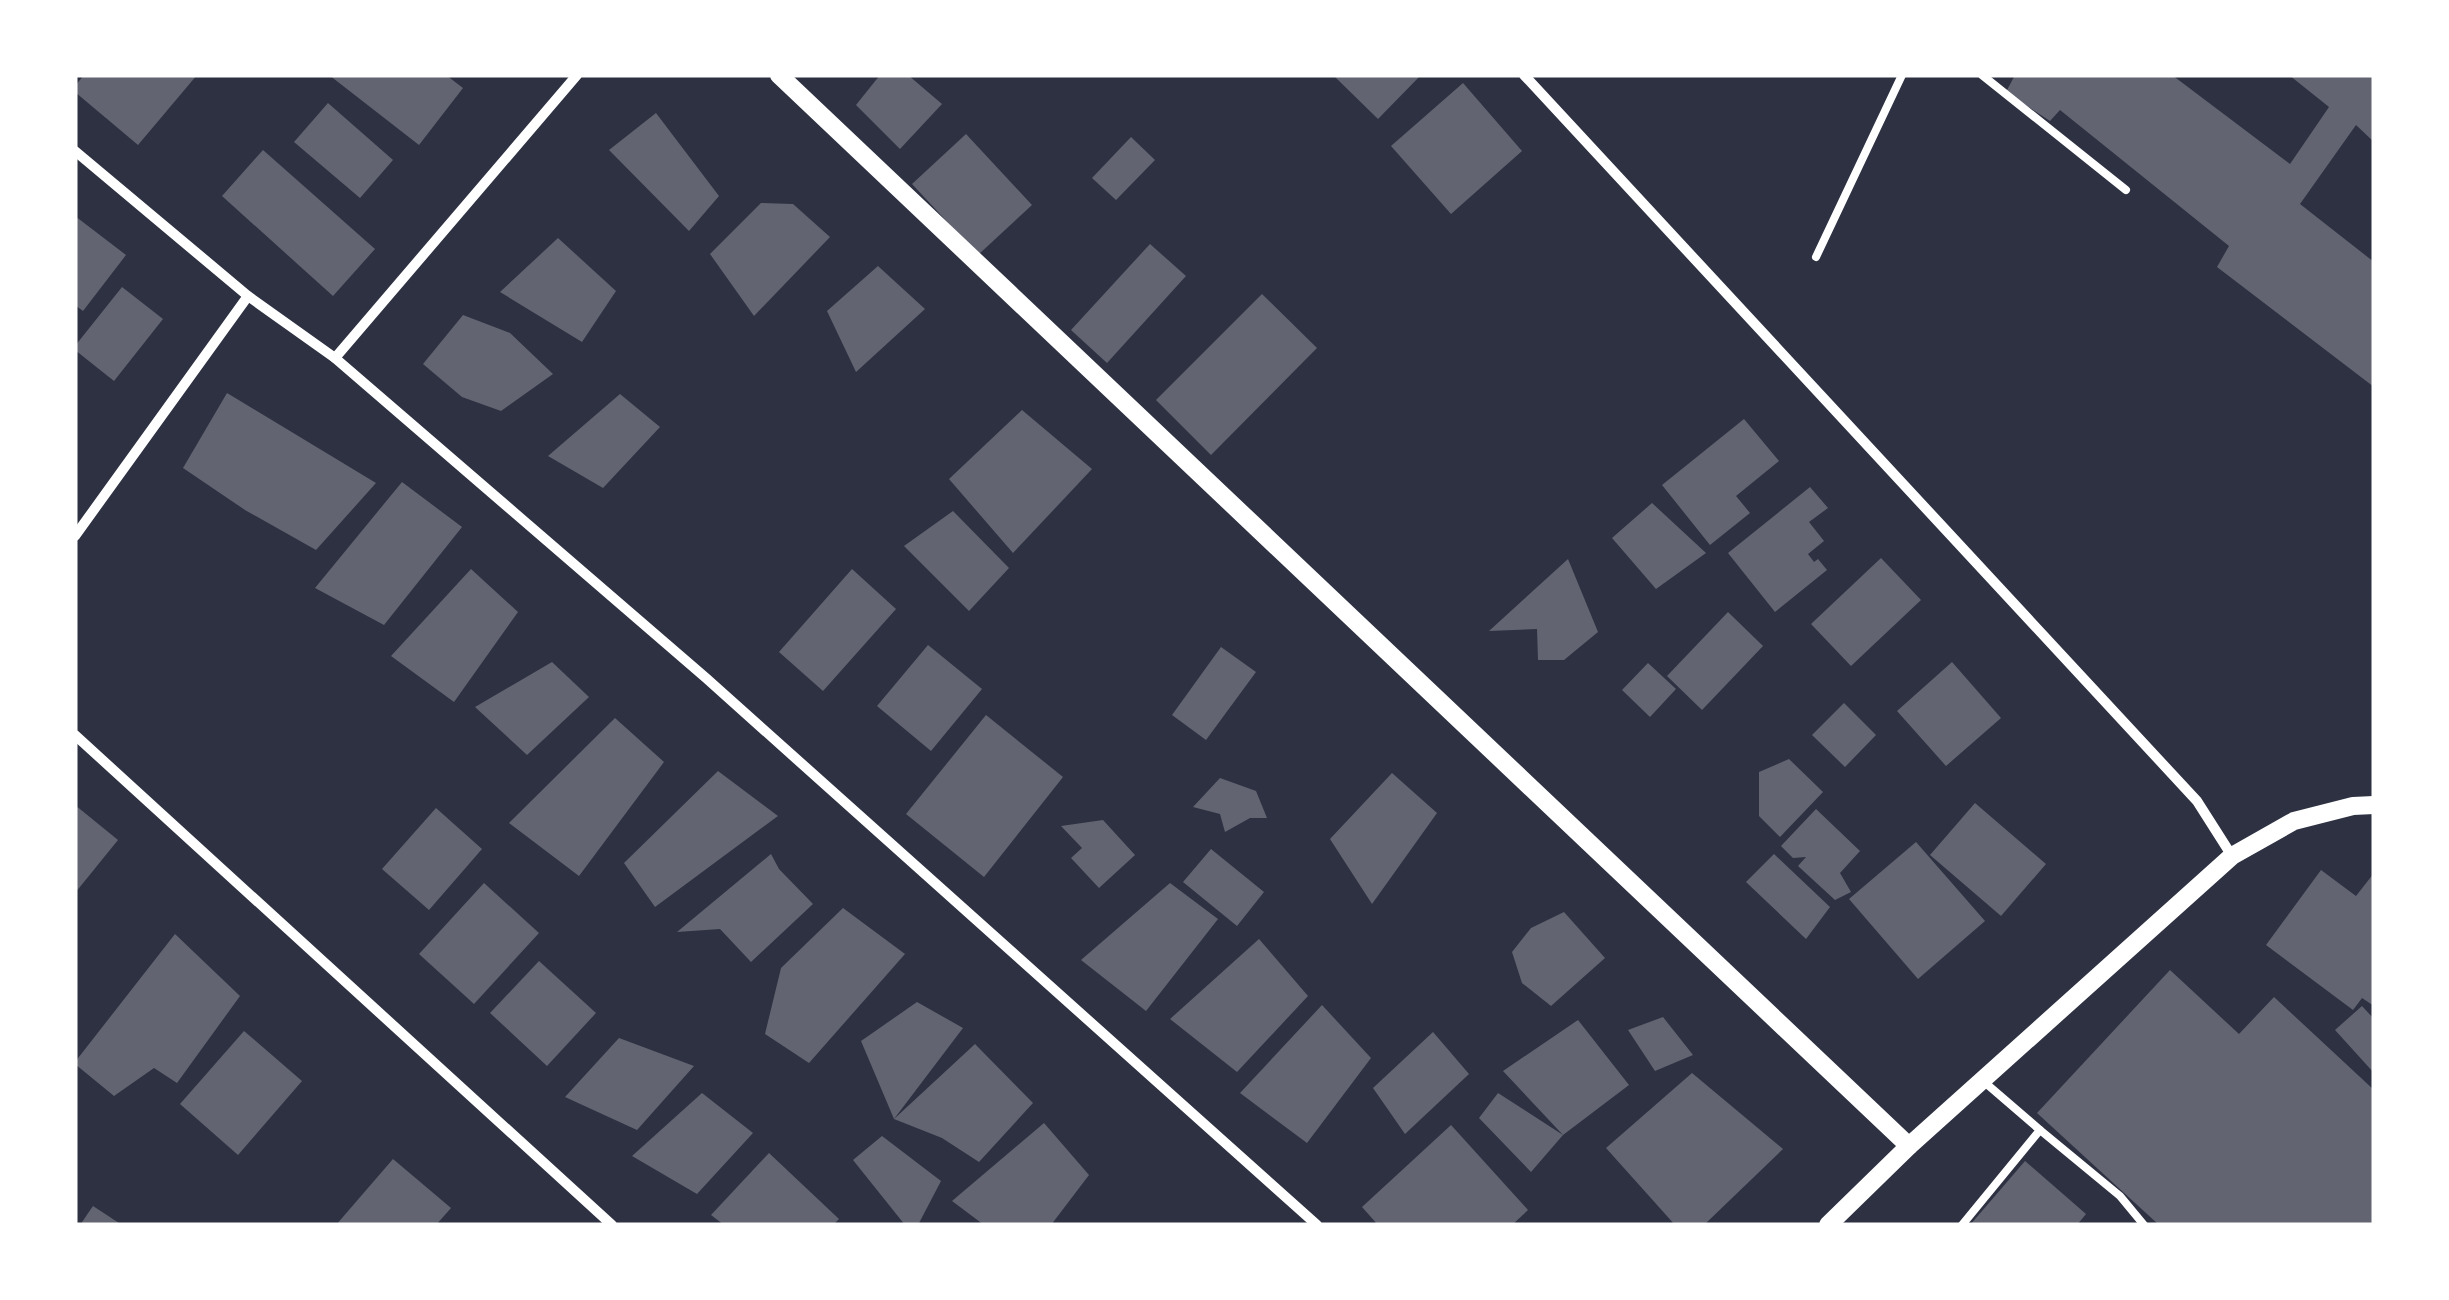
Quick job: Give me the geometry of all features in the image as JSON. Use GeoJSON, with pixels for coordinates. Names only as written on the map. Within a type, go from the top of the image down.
{"type":"FeatureCollection","features":[{"type":"Feature","properties":{"kind":"street"},"geometry":{"type":"LineString","coordinates":[[335,358],[578,75]]}},
{"type":"Feature","properties":{"kind":"street"},"geometry":{"type":"LineString","coordinates":[[779,75],[1909,1146]]}},
{"type":"Feature","properties":{"kind":"street"},"geometry":{"type":"LineString","coordinates":[[1524,75],[2197,800],[2232,856]]}},
{"type":"Feature","properties":{"kind":"street"},"geometry":{"type":"LineString","coordinates":[[75,151],[248,296],[335,358],[706,678],[1317,1225]]}},
{"type":"Feature","properties":{"kind":"street"},"geometry":{"type":"LineString","coordinates":[[75,536],[248,296]]}},
{"type":"Feature","properties":{"kind":"street"},"geometry":{"type":"LineString","coordinates":[[75,735],[612,1225]]}},
{"type":"Feature","properties":{"kind":"street"},"geometry":{"type":"LineString","coordinates":[[1835,1223],[1909,1146],[2232,856],[2294,821],[2352,806],[2374,805]]}},
{"type":"Feature","properties":{"kind":"lane"},"geometry":{"type":"LineString","coordinates":[[1816,257],[1902,75]]}},
{"type":"Feature","properties":{"kind":"lane"},"geometry":{"type":"LineString","coordinates":[[1982,75],[2126,190]]}},
{"type":"Feature","properties":{"kind":"lane"},"geometry":{"type":"LineString","coordinates":[[1982,1080],[2120,1196],[2144,1225]]}},
{"type":"Feature","properties":{"kind":"lane"},"geometry":{"type":"LineString","coordinates":[[1962,1225],[2040,1130]]}},
{"type":"Feature","properties":{"kind":"building"},"geometry":{"type":"Polygon","coordinates":[[[84,75],[197,75],[138,145],[75,92],[84,75]]]}},
{"type":"Feature","properties":{"kind":"building"},"geometry":{"type":"Polygon","coordinates":[[[329,75],[446,75],[463,88],[419,145],[329,75]]]}},
{"type":"Feature","properties":{"kind":"building"},"geometry":{"type":"Polygon","coordinates":[[[880,75],[908,75],[942,104],[900,149],[856,105],[880,75]]]}},
{"type":"Feature","properties":{"kind":"building"},"geometry":{"type":"Polygon","coordinates":[[[1333,75],[1421,75],[1378,119],[1333,75]]]}},
{"type":"Feature","properties":{"kind":"building"},"geometry":{"type":"Polygon","coordinates":[[[2015,75],[2172,75],[2290,164],[2329,107],[2289,75],[2374,75],[2374,142],[2356,125],[2300,204],[2374,262],[2374,387],[2217,267],[2229,246],[2060,110],[2050,121],[2006,92],[2015,75]]]}},
{"type":"Feature","properties":{"kind":"building"},"geometry":{"type":"Polygon","coordinates":[[[1463,83],[1522,151],[1451,214],[1391,146],[1463,83]]]}},
{"type":"Feature","properties":{"kind":"building"},"geometry":{"type":"Polygon","coordinates":[[[328,103],[393,160],[360,198],[294,142],[328,103]]]}},
{"type":"Feature","properties":{"kind":"building"},"geometry":{"type":"Polygon","coordinates":[[[656,113],[719,196],[689,231],[609,150],[656,113]]]}},
{"type":"Feature","properties":{"kind":"building"},"geometry":{"type":"Polygon","coordinates":[[[966,134],[1032,205],[978,255],[912,184],[966,134]]]}},
{"type":"Feature","properties":{"kind":"building"},"geometry":{"type":"Polygon","coordinates":[[[1131,137],[1155,160],[1116,200],[1092,178],[1131,137]]]}},
{"type":"Feature","properties":{"kind":"building"},"geometry":{"type":"Polygon","coordinates":[[[263,150],[375,249],[333,296],[222,196],[263,150]]]}},
{"type":"Feature","properties":{"kind":"building"},"geometry":{"type":"Polygon","coordinates":[[[761,203],[793,204],[830,237],[754,316],[710,254],[761,203]]]}},
{"type":"Feature","properties":{"kind":"building"},"geometry":{"type":"Polygon","coordinates":[[[75,216],[126,255],[83,311],[75,305],[75,216]]]}},
{"type":"Feature","properties":{"kind":"building"},"geometry":{"type":"Polygon","coordinates":[[[558,238],[616,291],[582,342],[500,292],[558,238]]]}},
{"type":"Feature","properties":{"kind":"building"},"geometry":{"type":"Polygon","coordinates":[[[1150,244],[1186,276],[1107,363],[1071,330],[1150,244]]]}},
{"type":"Feature","properties":{"kind":"building"},"geometry":{"type":"Polygon","coordinates":[[[878,266],[925,309],[856,372],[827,311],[878,266]]]}},
{"type":"Feature","properties":{"kind":"building"},"geometry":{"type":"Polygon","coordinates":[[[122,287],[163,319],[114,381],[75,346],[122,287]]]}},
{"type":"Feature","properties":{"kind":"building"},"geometry":{"type":"Polygon","coordinates":[[[1262,294],[1317,348],[1211,455],[1156,400],[1262,294]]]}},
{"type":"Feature","properties":{"kind":"building"},"geometry":{"type":"Polygon","coordinates":[[[463,315],[510,333],[553,374],[501,411],[462,397],[423,364],[463,315]]]}},
{"type":"Feature","properties":{"kind":"building"},"geometry":{"type":"Polygon","coordinates":[[[227,393],[376,483],[316,550],[245,510],[183,468],[227,393]]]}},
{"type":"Feature","properties":{"kind":"building"},"geometry":{"type":"Polygon","coordinates":[[[620,394],[660,427],[603,488],[548,456],[620,394]]]}},
{"type":"Feature","properties":{"kind":"building"},"geometry":{"type":"Polygon","coordinates":[[[1022,410],[1092,469],[1013,553],[949,479],[1022,410]]]}},
{"type":"Feature","properties":{"kind":"building"},"geometry":{"type":"Polygon","coordinates":[[[1744,419],[1779,461],[1736,496],[1750,513],[1710,545],[1662,485],[1744,419]]]}},
{"type":"Feature","properties":{"kind":"building"},"geometry":{"type":"Polygon","coordinates":[[[402,482],[462,527],[384,625],[315,588],[402,482]]]}},
{"type":"Feature","properties":{"kind":"building"},"geometry":{"type":"Polygon","coordinates":[[[1810,487],[1828,508],[1809,522],[1824,541],[1808,554],[1827,570],[1775,612],[1728,553],[1810,487]]]}},
{"type":"Feature","properties":{"kind":"building"},"geometry":{"type":"Polygon","coordinates":[[[1652,503],[1706,553],[1656,589],[1612,538],[1652,503]]]}},
{"type":"Feature","properties":{"kind":"building"},"geometry":{"type":"Polygon","coordinates":[[[953,511],[1009,568],[969,611],[904,546],[953,511]]]}},
{"type":"Feature","properties":{"kind":"building"},"geometry":{"type":"Polygon","coordinates":[[[1881,558],[1921,600],[1851,666],[1811,624],[1881,558]]]}},
{"type":"Feature","properties":{"kind":"building"},"geometry":{"type":"Polygon","coordinates":[[[1568,559],[1598,632],[1564,660],[1538,660],[1537,629],[1489,631],[1568,559]]]}},
{"type":"Feature","properties":{"kind":"building"},"geometry":{"type":"Polygon","coordinates":[[[471,569],[518,612],[454,702],[391,656],[471,569]]]}},
{"type":"Feature","properties":{"kind":"building"},"geometry":{"type":"Polygon","coordinates":[[[852,569],[896,609],[823,691],[779,652],[852,569]]]}},
{"type":"Feature","properties":{"kind":"building"},"geometry":{"type":"Polygon","coordinates":[[[1728,612],[1763,646],[1702,710],[1667,676],[1728,612]]]}},
{"type":"Feature","properties":{"kind":"building"},"geometry":{"type":"Polygon","coordinates":[[[928,645],[982,689],[931,751],[877,706],[928,645]]]}},
{"type":"Feature","properties":{"kind":"building"},"geometry":{"type":"Polygon","coordinates":[[[1221,647],[1256,672],[1206,740],[1172,715],[1221,647]]]}},
{"type":"Feature","properties":{"kind":"building"},"geometry":{"type":"Polygon","coordinates":[[[552,662],[589,697],[527,755],[475,707],[552,662]]]}},
{"type":"Feature","properties":{"kind":"building"},"geometry":{"type":"Polygon","coordinates":[[[1952,662],[2001,718],[1946,766],[1897,711],[1952,662]]]}},
{"type":"Feature","properties":{"kind":"building"},"geometry":{"type":"Polygon","coordinates":[[[1648,663],[1676,689],[1650,717],[1622,690],[1648,663]]]}},
{"type":"Feature","properties":{"kind":"building"},"geometry":{"type":"Polygon","coordinates":[[[1844,703],[1876,735],[1845,767],[1812,735],[1844,703]]]}},
{"type":"Feature","properties":{"kind":"building"},"geometry":{"type":"Polygon","coordinates":[[[986,715],[1063,777],[984,877],[906,814],[986,715]]]}},
{"type":"Feature","properties":{"kind":"building"},"geometry":{"type":"Polygon","coordinates":[[[615,718],[664,762],[579,876],[509,823],[615,718]]]}},
{"type":"Feature","properties":{"kind":"building"},"geometry":{"type":"Polygon","coordinates":[[[1789,759],[1823,792],[1780,837],[1759,816],[1759,772],[1789,759]]]}},
{"type":"Feature","properties":{"kind":"building"},"geometry":{"type":"Polygon","coordinates":[[[718,771],[778,816],[655,907],[624,863],[718,771]]]}},
{"type":"Feature","properties":{"kind":"building"},"geometry":{"type":"Polygon","coordinates":[[[1392,773],[1437,813],[1372,904],[1330,839],[1392,773]]]}},
{"type":"Feature","properties":{"kind":"building"},"geometry":{"type":"Polygon","coordinates":[[[1220,778],[1256,791],[1267,818],[1250,818],[1225,832],[1220,814],[1193,807],[1220,778]]]}},
{"type":"Feature","properties":{"kind":"building"},"geometry":{"type":"Polygon","coordinates":[[[1975,803],[2046,864],[2001,916],[1930,855],[1975,803]]]}},
{"type":"Feature","properties":{"kind":"building"},"geometry":{"type":"Polygon","coordinates":[[[75,805],[118,840],[75,893],[75,805]]]}},
{"type":"Feature","properties":{"kind":"building"},"geometry":{"type":"Polygon","coordinates":[[[436,808],[482,849],[429,910],[382,869],[436,808]]]}},
{"type":"Feature","properties":{"kind":"building"},"geometry":{"type":"Polygon","coordinates":[[[1816,809],[1860,851],[1840,873],[1851,892],[1835,900],[1798,866],[1806,857],[1793,858],[1781,846],[1816,809]]]}},
{"type":"Feature","properties":{"kind":"building"},"geometry":{"type":"Polygon","coordinates":[[[1103,820],[1135,855],[1099,888],[1071,858],[1082,848],[1061,826],[1103,820]]]}},
{"type":"Feature","properties":{"kind":"building"},"geometry":{"type":"Polygon","coordinates":[[[1916,842],[1985,921],[1918,979],[1849,899],[1916,842]]]}},
{"type":"Feature","properties":{"kind":"building"},"geometry":{"type":"Polygon","coordinates":[[[1211,849],[1264,892],[1237,926],[1183,882],[1211,849]]]}},
{"type":"Feature","properties":{"kind":"building"},"geometry":{"type":"Polygon","coordinates":[[[771,854],[779,869],[813,904],[751,962],[720,929],[677,932],[771,854]]]}},
{"type":"Feature","properties":{"kind":"building"},"geometry":{"type":"Polygon","coordinates":[[[1774,854],[1830,907],[1806,939],[1746,882],[1774,854]]]}},
{"type":"Feature","properties":{"kind":"building"},"geometry":{"type":"Polygon","coordinates":[[[2321,870],[2356,896],[2374,873],[2374,1006],[2362,998],[2353,1010],[2266,945],[2321,870]]]}},
{"type":"Feature","properties":{"kind":"building"},"geometry":{"type":"Polygon","coordinates":[[[484,883],[539,933],[474,1004],[419,954],[484,883]]]}},
{"type":"Feature","properties":{"kind":"building"},"geometry":{"type":"Polygon","coordinates":[[[1170,883],[1218,919],[1146,1011],[1081,960],[1170,883]]]}},
{"type":"Feature","properties":{"kind":"building"},"geometry":{"type":"Polygon","coordinates":[[[843,908],[905,954],[809,1063],[765,1034],[781,968],[843,908]]]}},
{"type":"Feature","properties":{"kind":"building"},"geometry":{"type":"Polygon","coordinates":[[[1564,912],[1605,958],[1551,1006],[1522,983],[1512,952],[1531,928],[1564,912]]]}},
{"type":"Feature","properties":{"kind":"building"},"geometry":{"type":"Polygon","coordinates":[[[175,934],[240,996],[177,1083],[154,1068],[114,1096],[75,1062],[175,934]]]}},
{"type":"Feature","properties":{"kind":"building"},"geometry":{"type":"Polygon","coordinates":[[[1259,939],[1308,996],[1237,1072],[1170,1019],[1259,939]]]}},
{"type":"Feature","properties":{"kind":"building"},"geometry":{"type":"Polygon","coordinates":[[[539,961],[596,1013],[547,1066],[490,1013],[539,961]]]}},
{"type":"Feature","properties":{"kind":"building"},"geometry":{"type":"Polygon","coordinates":[[[2170,970],[2239,1034],[2274,997],[2374,1090],[2374,1225],[2159,1225],[2037,1113],[2170,970]]]}},
{"type":"Feature","properties":{"kind":"building"},"geometry":{"type":"Polygon","coordinates":[[[917,1002],[963,1028],[894,1119],[861,1041],[917,1002]]]}},
{"type":"Feature","properties":{"kind":"building"},"geometry":{"type":"Polygon","coordinates":[[[1322,1005],[1371,1058],[1307,1143],[1240,1093],[1322,1005]]]}},
{"type":"Feature","properties":{"kind":"building"},"geometry":{"type":"Polygon","coordinates":[[[2362,1006],[2374,1019],[2374,1073],[2335,1030],[2362,1006]]]}},
{"type":"Feature","properties":{"kind":"building"},"geometry":{"type":"Polygon","coordinates":[[[1663,1017],[1693,1055],[1655,1071],[1628,1030],[1663,1017]]]}},
{"type":"Feature","properties":{"kind":"building"},"geometry":{"type":"Polygon","coordinates":[[[1578,1020],[1629,1085],[1563,1135],[1503,1071],[1578,1020]]]}},
{"type":"Feature","properties":{"kind":"building"},"geometry":{"type":"Polygon","coordinates":[[[244,1031],[302,1081],[238,1155],[180,1104],[244,1031]]]}},
{"type":"Feature","properties":{"kind":"building"},"geometry":{"type":"Polygon","coordinates":[[[1433,1032],[1469,1074],[1405,1134],[1373,1088],[1433,1032]]]}},
{"type":"Feature","properties":{"kind":"building"},"geometry":{"type":"Polygon","coordinates":[[[619,1038],[694,1066],[637,1130],[565,1097],[619,1038]]]}},
{"type":"Feature","properties":{"kind":"building"},"geometry":{"type":"Polygon","coordinates":[[[975,1044],[1033,1103],[979,1162],[942,1138],[894,1119],[975,1044]]]}},
{"type":"Feature","properties":{"kind":"building"},"geometry":{"type":"Polygon","coordinates":[[[1692,1073],[1783,1149],[1704,1225],[1675,1225],[1606,1148],[1692,1073]]]}},
{"type":"Feature","properties":{"kind":"building"},"geometry":{"type":"Polygon","coordinates":[[[702,1093],[753,1133],[697,1194],[632,1156],[702,1093]]]}},
{"type":"Feature","properties":{"kind":"building"},"geometry":{"type":"Polygon","coordinates":[[[1498,1093],[1563,1135],[1531,1172],[1479,1118],[1498,1093]]]}},
{"type":"Feature","properties":{"kind":"building"},"geometry":{"type":"Polygon","coordinates":[[[1044,1123],[1089,1175],[1051,1225],[984,1225],[952,1201],[1044,1123]]]}},
{"type":"Feature","properties":{"kind":"building"},"geometry":{"type":"Polygon","coordinates":[[[1451,1125],[1528,1210],[1512,1225],[1378,1225],[1362,1207],[1451,1125]]]}},
{"type":"Feature","properties":{"kind":"building"},"geometry":{"type":"Polygon","coordinates":[[[882,1136],[941,1181],[918,1225],[905,1225],[853,1160],[882,1136]]]}},
{"type":"Feature","properties":{"kind":"building"},"geometry":{"type":"Polygon","coordinates":[[[769,1153],[839,1219],[833,1225],[724,1225],[711,1215],[769,1153]]]}},
{"type":"Feature","properties":{"kind":"building"},"geometry":{"type":"Polygon","coordinates":[[[393,1159],[451,1208],[436,1225],[336,1225],[393,1159]]]}},
{"type":"Feature","properties":{"kind":"building"},"geometry":{"type":"Polygon","coordinates":[[[2025,1161],[2086,1214],[2077,1225],[1970,1225],[2025,1161]]]}},
{"type":"Feature","properties":{"kind":"building"},"geometry":{"type":"Polygon","coordinates":[[[93,1206],[122,1225],[80,1225],[93,1206]]]}}]}
